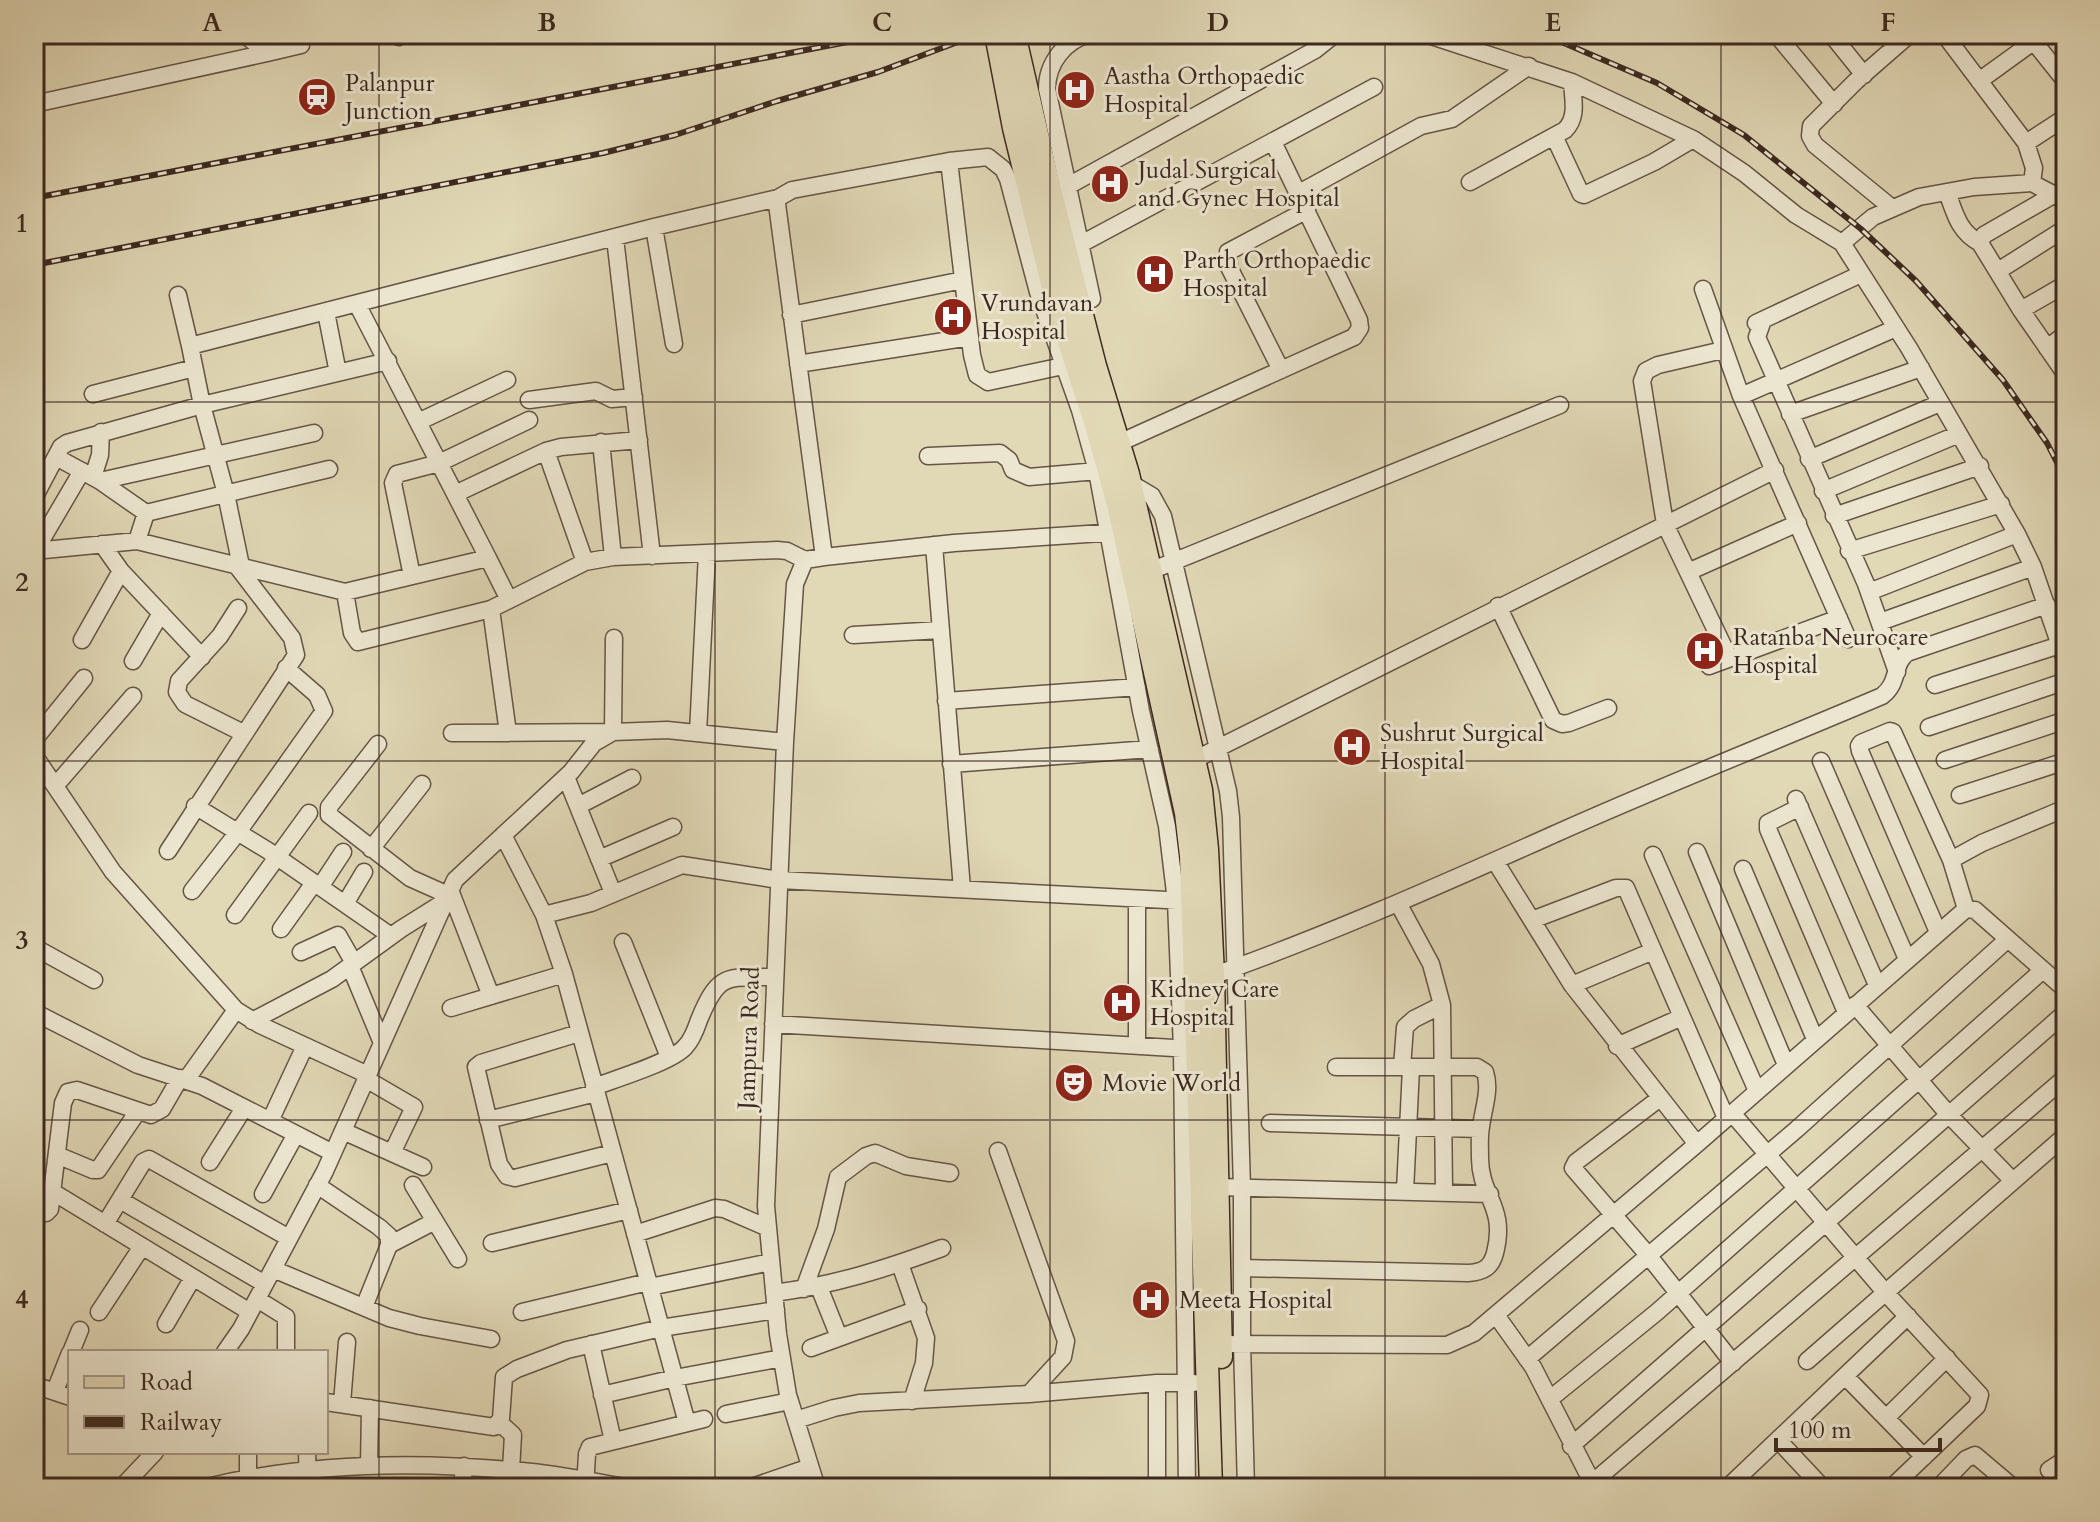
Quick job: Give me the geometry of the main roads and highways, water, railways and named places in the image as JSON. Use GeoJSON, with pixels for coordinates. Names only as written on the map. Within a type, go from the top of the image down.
{"type":"FeatureCollection","features":[{"type":"Feature","properties":{"kind":"main road"},"geometry":{"type":"LineString","coordinates":[[996,34],[1014,128],[1058,308],[1096,425],[1124,531],[1142,574],[1186,764],[1184,901],[1204,978],[1189,1049],[1223,1344],[1196,1383],[1211,1488]]}},
{"type":"Feature","properties":{"kind":"main road"},"geometry":{"type":"LineString","coordinates":[[1014,34],[1048,182],[1079,368],[1119,443],[1130,483],[1124,531]]}},
{"type":"Feature","properties":{"kind":"main road"},"geometry":{"type":"LineString","coordinates":[[1186,764],[1201,790],[1207,849],[1204,978],[1218,1187],[1224,1488]]}},
{"type":"Feature","properties":{"kind":"railway"},"geometry":{"type":"LineString","coordinates":[[34,198],[889,34]]}},
{"type":"Feature","properties":{"kind":"railway"},"geometry":{"type":"LineString","coordinates":[[34,265],[603,153],[675,135],[878,72],[979,34]]}},
{"type":"Feature","properties":{"kind":"railway"},"geometry":{"type":"LineString","coordinates":[[1543,34],[1657,83],[1744,135],[1861,229],[1916,281],[2003,380],[2047,443],[2066,480]]}},
{"type":"Feature","properties":{"kind":"place","name":"Aastha Orthopaedic Hospital"},"geometry":{"type":"Point","coordinates":[1076,90]}},
{"type":"Feature","properties":{"kind":"place","name":"Palanpur Junction"},"geometry":{"type":"Point","coordinates":[317,97]}},
{"type":"Feature","properties":{"kind":"place","name":"Judal Surgical and Gynec Hospital"},"geometry":{"type":"Point","coordinates":[1110,184]}},
{"type":"Feature","properties":{"kind":"place","name":"Parth Orthopaedic Hospital"},"geometry":{"type":"Point","coordinates":[1155,274]}},
{"type":"Feature","properties":{"kind":"place","name":"Vrundavan Hospital"},"geometry":{"type":"Point","coordinates":[953,317]}},
{"type":"Feature","properties":{"kind":"place","name":"Ratanba Neurocare Hospital"},"geometry":{"type":"Point","coordinates":[1705,651]}},
{"type":"Feature","properties":{"kind":"place","name":"Sushrut Surgical Hospital"},"geometry":{"type":"Point","coordinates":[1352,747]}},
{"type":"Feature","properties":{"kind":"place","name":"Kidney Care Hospital"},"geometry":{"type":"Point","coordinates":[1122,1003]}},
{"type":"Feature","properties":{"kind":"place","name":"Movie World"},"geometry":{"type":"Point","coordinates":[1074,1083]}},
{"type":"Feature","properties":{"kind":"place","name":"Meeta Hospital"},"geometry":{"type":"Point","coordinates":[1151,1300]}}]}
